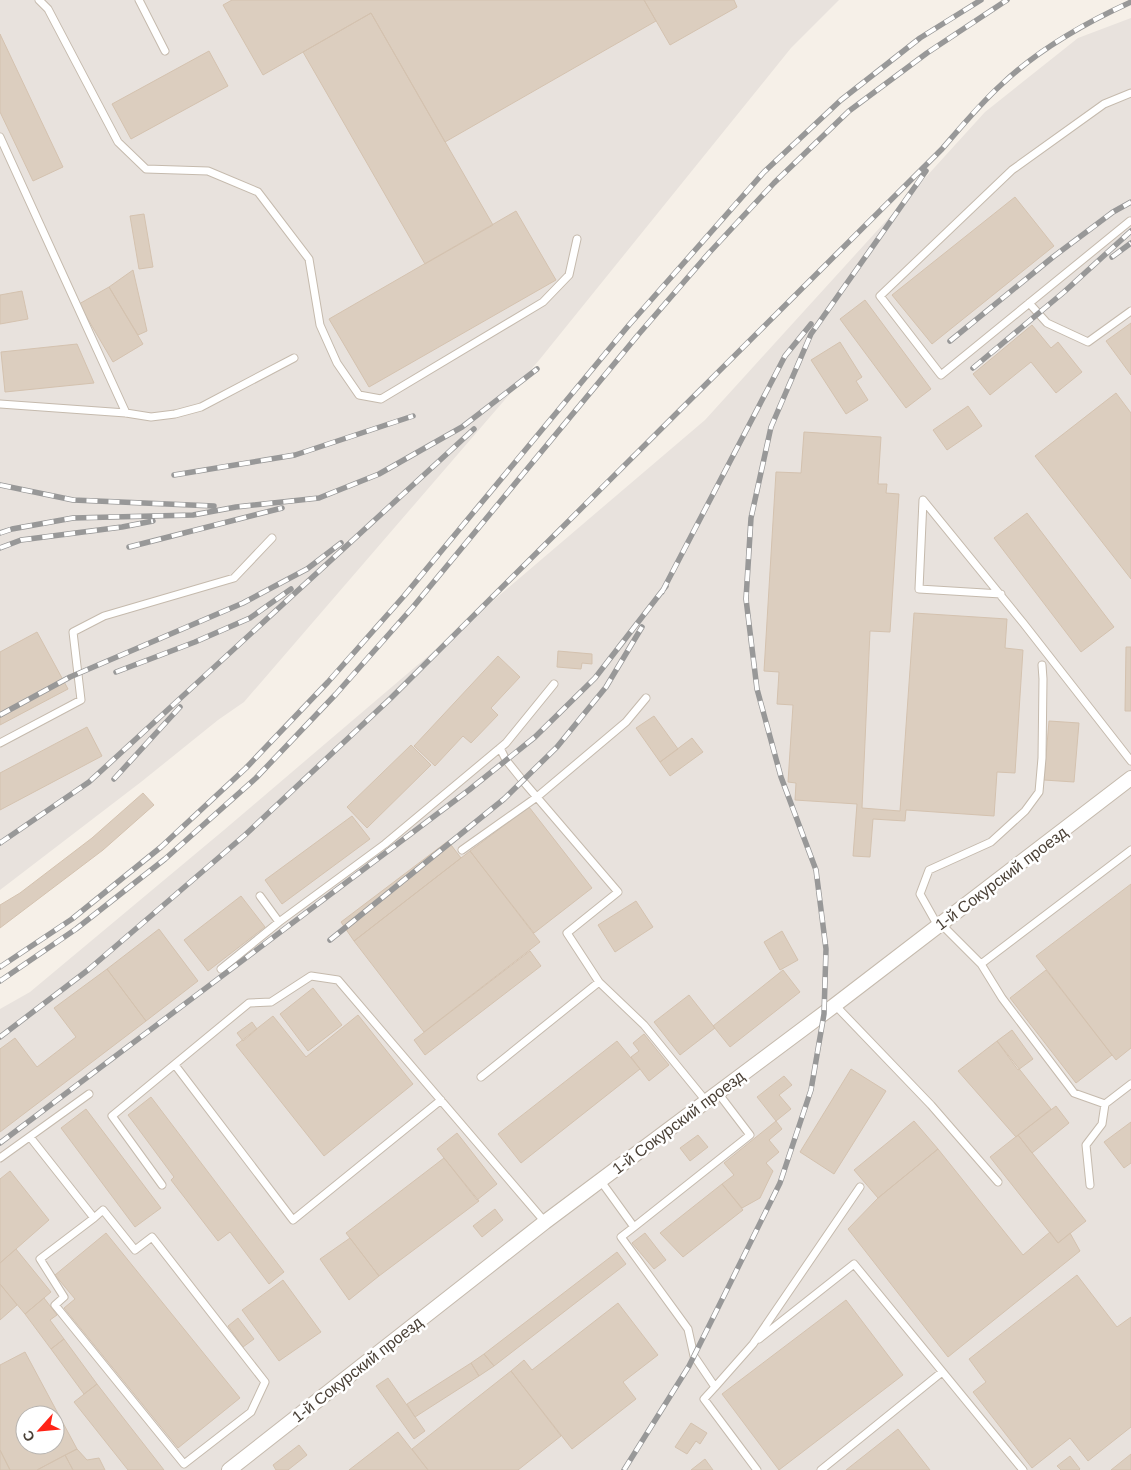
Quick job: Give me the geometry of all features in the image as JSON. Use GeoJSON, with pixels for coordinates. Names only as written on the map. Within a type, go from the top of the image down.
{"type":"FeatureCollection","features":[{"type":"Feature","properties":{"kind":"street","name":"1-й Сокурский проезд"},"geometry":{"type":"LineString","coordinates":[[229,1470],[545,1222],[835,1005],[1131,778]]}},
{"type":"Feature","properties":{"kind":"lane"},"geometry":{"type":"LineString","coordinates":[[39,0],[48,9],[118,142],[146,168],[208,171],[258,192],[309,259],[320,325],[337,364],[360,395],[382,399],[543,302],[569,275],[577,239]]}},
{"type":"Feature","properties":{"kind":"lane"},"geometry":{"type":"LineString","coordinates":[[140,0],[165,50]]}},
{"type":"Feature","properties":{"kind":"lane"},"geometry":{"type":"LineString","coordinates":[[1130,221],[941,375],[880,296],[1012,170],[1104,104],[1131,93]]}},
{"type":"Feature","properties":{"kind":"lane"},"geometry":{"type":"LineString","coordinates":[[0,137],[126,413]]}},
{"type":"Feature","properties":{"kind":"lane"},"geometry":{"type":"LineString","coordinates":[[1029,303],[1047,323],[1088,342],[1131,311]]}},
{"type":"Feature","properties":{"kind":"lane"},"geometry":{"type":"LineString","coordinates":[[0,404],[126,413],[151,418],[201,407],[294,358]]}},
{"type":"Feature","properties":{"kind":"lane"},"geometry":{"type":"LineString","coordinates":[[1001,594],[919,589],[923,500],[1001,594],[1131,762]]}},
{"type":"Feature","properties":{"kind":"lane"},"geometry":{"type":"LineString","coordinates":[[0,743],[81,700],[73,632],[104,616],[234,578],[272,538]]}},
{"type":"Feature","properties":{"kind":"lane"},"geometry":{"type":"LineString","coordinates":[[1042,665],[1040,792],[1025,811],[991,842],[929,870],[920,894],[940,925],[982,964],[1002,998],[1074,1092],[1105,1104]]}},
{"type":"Feature","properties":{"kind":"lane"},"geometry":{"type":"LineString","coordinates":[[220,969],[279,922],[385,844],[506,743],[554,684]]}},
{"type":"Feature","properties":{"kind":"lane"},"geometry":{"type":"LineString","coordinates":[[462,850],[537,797],[626,722],[646,698]]}},
{"type":"Feature","properties":{"kind":"lane"},"geometry":{"type":"LineString","coordinates":[[500,748],[506,760],[618,892],[567,933],[599,982],[644,1025],[706,1101]]}},
{"type":"Feature","properties":{"kind":"lane"},"geometry":{"type":"LineString","coordinates":[[982,964],[1131,850]]}},
{"type":"Feature","properties":{"kind":"lane"},"geometry":{"type":"LineString","coordinates":[[260,896],[279,922]]}},
{"type":"Feature","properties":{"kind":"lane"},"geometry":{"type":"LineString","coordinates":[[162,1185],[112,1116],[249,1003],[271,1002],[311,976],[338,980],[545,1222]]}},
{"type":"Feature","properties":{"kind":"lane"},"geometry":{"type":"LineString","coordinates":[[481,1076],[599,982]]}},
{"type":"Feature","properties":{"kind":"lane"},"geometry":{"type":"LineString","coordinates":[[835,1005],[931,1105],[998,1182]]}},
{"type":"Feature","properties":{"kind":"lane"},"geometry":{"type":"LineString","coordinates":[[175,1065],[293,1220],[441,1100]]}},
{"type":"Feature","properties":{"kind":"lane"},"geometry":{"type":"LineString","coordinates":[[1090,1185],[1086,1145],[1102,1124],[1105,1104],[1131,1084]]}},
{"type":"Feature","properties":{"kind":"lane"},"geometry":{"type":"LineString","coordinates":[[715,1386],[694,1356],[688,1328],[621,1237],[750,1134],[718,1093]]}},
{"type":"Feature","properties":{"kind":"lane"},"geometry":{"type":"LineString","coordinates":[[0,1158],[88,1094]]}},
{"type":"Feature","properties":{"kind":"lane"},"geometry":{"type":"LineString","coordinates":[[30,1137],[94,1218]]}},
{"type":"Feature","properties":{"kind":"lane"},"geometry":{"type":"LineString","coordinates":[[600,1180],[634,1227]]}},
{"type":"Feature","properties":{"kind":"lane"},"geometry":{"type":"LineString","coordinates":[[756,1470],[704,1399],[753,1344],[860,1187]]}},
{"type":"Feature","properties":{"kind":"lane"},"geometry":{"type":"LineString","coordinates":[[103,1210],[135,1250],[152,1237],[264,1382],[251,1412],[184,1464],[55,1305],[64,1297],[40,1259],[94,1218],[103,1210]]}},
{"type":"Feature","properties":{"kind":"lane"},"geometry":{"type":"LineString","coordinates":[[753,1344],[854,1264],[1023,1470]]}},
{"type":"Feature","properties":{"kind":"lane"},"geometry":{"type":"LineString","coordinates":[[821,1470],[942,1372]]}},
{"type":"Feature","properties":{"kind":"shaded area"},"geometry":{"type":"Polygon","coordinates":[[[0,0],[839,0],[791,48],[540,359],[244,702],[218,720],[141,782],[0,890],[0,0]]]}},
{"type":"Feature","properties":{"kind":"shaded area"},"geometry":{"type":"Polygon","coordinates":[[[1131,18],[1131,1470],[0,1470],[0,1009],[30,992],[224,830],[705,420],[985,112],[1078,38],[1131,18]]]}},
{"type":"Feature","properties":{"kind":"building"},"geometry":{"type":"Polygon","coordinates":[[[232,0],[644,0],[656,21],[445,142],[371,13],[263,75],[223,5],[232,0]]]}},
{"type":"Feature","properties":{"kind":"building"},"geometry":{"type":"Polygon","coordinates":[[[644,0],[734,0],[737,7],[670,45],[644,0]]]}},
{"type":"Feature","properties":{"kind":"building"},"geometry":{"type":"Polygon","coordinates":[[[371,13],[493,225],[425,264],[303,52],[371,13]]]}},
{"type":"Feature","properties":{"kind":"building"},"geometry":{"type":"Polygon","coordinates":[[[0,34],[63,167],[33,181],[0,112],[0,34]]]}},
{"type":"Feature","properties":{"kind":"building"},"geometry":{"type":"Polygon","coordinates":[[[209,51],[228,86],[131,139],[112,104],[209,51]]]}},
{"type":"Feature","properties":{"kind":"building"},"geometry":{"type":"Polygon","coordinates":[[[1015,197],[1054,246],[932,344],[892,295],[1015,197]]]}},
{"type":"Feature","properties":{"kind":"building"},"geometry":{"type":"Polygon","coordinates":[[[516,211],[556,280],[369,387],[329,319],[516,211]]]}},
{"type":"Feature","properties":{"kind":"building"},"geometry":{"type":"Polygon","coordinates":[[[144,214],[153,267],[139,269],[130,216],[144,214]]]}},
{"type":"Feature","properties":{"kind":"building"},"geometry":{"type":"Polygon","coordinates":[[[133,270],[147,331],[138,335],[109,287],[133,270]]]}},
{"type":"Feature","properties":{"kind":"building"},"geometry":{"type":"Polygon","coordinates":[[[109,287],[143,344],[113,362],[79,304],[109,287]]]}},
{"type":"Feature","properties":{"kind":"building"},"geometry":{"type":"Polygon","coordinates":[[[22,291],[28,319],[0,324],[0,295],[22,291]]]}},
{"type":"Feature","properties":{"kind":"building"},"geometry":{"type":"Polygon","coordinates":[[[865,300],[931,389],[906,408],[840,319],[865,300]]]}},
{"type":"Feature","properties":{"kind":"building"},"geometry":{"type":"Polygon","coordinates":[[[1131,323],[1131,375],[1106,341],[1131,323]]]}},
{"type":"Feature","properties":{"kind":"building"},"geometry":{"type":"Polygon","coordinates":[[[1032,325],[1051,348],[1058,342],[1082,372],[1056,393],[1031,362],[990,395],[973,374],[1032,325]]]}},
{"type":"Feature","properties":{"kind":"building"},"geometry":{"type":"Polygon","coordinates":[[[840,342],[862,377],[856,381],[868,400],[846,414],[811,360],[840,342]]]}},
{"type":"Feature","properties":{"kind":"building"},"geometry":{"type":"Polygon","coordinates":[[[77,344],[94,383],[5,392],[1,352],[77,344]]]}},
{"type":"Feature","properties":{"kind":"building"},"geometry":{"type":"Polygon","coordinates":[[[1116,393],[1131,413],[1131,579],[1035,456],[1116,393]]]}},
{"type":"Feature","properties":{"kind":"building"},"geometry":{"type":"Polygon","coordinates":[[[968,406],[982,426],[947,450],[933,430],[968,406]]]}},
{"type":"Feature","properties":{"kind":"building"},"geometry":{"type":"Polygon","coordinates":[[[804,432],[881,437],[878,484],[887,484],[886,493],[899,494],[890,632],[870,631],[862,808],[900,811],[914,613],[1007,619],[1005,648],[1023,650],[1015,773],[997,772],[994,816],[906,810],[905,821],[873,819],[870,857],[853,856],[857,804],[795,800],[796,783],[788,782],[793,705],[777,704],[779,672],[764,671],[776,472],[801,473],[804,432]]]}},
{"type":"Feature","properties":{"kind":"building"},"geometry":{"type":"Polygon","coordinates":[[[1027,513],[1114,627],[1081,652],[994,538],[1027,513]]]}},
{"type":"Feature","properties":{"kind":"building"},"geometry":{"type":"Polygon","coordinates":[[[37,632],[68,689],[0,725],[0,652],[37,632]]]}},
{"type":"Feature","properties":{"kind":"building"},"geometry":{"type":"Polygon","coordinates":[[[1126,647],[1131,647],[1131,711],[1125,711],[1126,647]]]}},
{"type":"Feature","properties":{"kind":"building"},"geometry":{"type":"Polygon","coordinates":[[[558,651],[592,654],[592,664],[582,663],[581,669],[557,667],[558,651]]]}},
{"type":"Feature","properties":{"kind":"building"},"geometry":{"type":"Polygon","coordinates":[[[498,656],[520,677],[491,708],[498,715],[471,743],[463,736],[435,766],[414,746],[498,656]]]}},
{"type":"Feature","properties":{"kind":"building"},"geometry":{"type":"Polygon","coordinates":[[[654,716],[678,749],[660,762],[636,728],[654,716]]]}},
{"type":"Feature","properties":{"kind":"building"},"geometry":{"type":"Polygon","coordinates":[[[1049,721],[1079,723],[1074,782],[1044,780],[1049,721]]]}},
{"type":"Feature","properties":{"kind":"building"},"geometry":{"type":"Polygon","coordinates":[[[87,727],[102,756],[0,810],[0,773],[87,727]]]}},
{"type":"Feature","properties":{"kind":"building"},"geometry":{"type":"Polygon","coordinates":[[[692,738],[703,752],[670,776],[660,762],[692,738]]]}},
{"type":"Feature","properties":{"kind":"building"},"geometry":{"type":"Polygon","coordinates":[[[411,745],[431,765],[367,828],[347,807],[411,745]]]}},
{"type":"Feature","properties":{"kind":"building"},"geometry":{"type":"Polygon","coordinates":[[[143,793],[154,805],[103,850],[0,928],[0,905],[20,893],[92,838],[143,793]]]}},
{"type":"Feature","properties":{"kind":"building"},"geometry":{"type":"Polygon","coordinates":[[[529,807],[592,888],[534,933],[470,851],[529,807]]]}},
{"type":"Feature","properties":{"kind":"building"},"geometry":{"type":"Polygon","coordinates":[[[352,816],[370,839],[282,904],[265,880],[352,816]]]}},
{"type":"Feature","properties":{"kind":"building"},"geometry":{"type":"Polygon","coordinates":[[[448,841],[461,858],[354,941],[341,922],[448,841]]]}},
{"type":"Feature","properties":{"kind":"building"},"geometry":{"type":"Polygon","coordinates":[[[470,851],[540,942],[424,1032],[354,941],[470,851]]]}},
{"type":"Feature","properties":{"kind":"building"},"geometry":{"type":"Polygon","coordinates":[[[1131,884],[1131,1048],[1116,1060],[1036,956],[1131,884]]]}},
{"type":"Feature","properties":{"kind":"building"},"geometry":{"type":"Polygon","coordinates":[[[241,896],[265,927],[208,971],[184,940],[241,896]]]}},
{"type":"Feature","properties":{"kind":"building"},"geometry":{"type":"Polygon","coordinates":[[[636,901],[653,927],[615,952],[598,925],[636,901]]]}},
{"type":"Feature","properties":{"kind":"building"},"geometry":{"type":"Polygon","coordinates":[[[159,929],[198,981],[146,1021],[107,969],[159,929]]]}},
{"type":"Feature","properties":{"kind":"building"},"geometry":{"type":"Polygon","coordinates":[[[782,931],[798,960],[780,970],[764,942],[782,931]]]}},
{"type":"Feature","properties":{"kind":"building"},"geometry":{"type":"Polygon","coordinates":[[[530,951],[541,966],[425,1055],[414,1040],[530,951]]]}},
{"type":"Feature","properties":{"kind":"building"},"geometry":{"type":"Polygon","coordinates":[[[107,969],[146,1021],[0,1132],[0,1049],[15,1038],[37,1067],[76,1037],[54,1008],[107,969]]]}},
{"type":"Feature","properties":{"kind":"building"},"geometry":{"type":"Polygon","coordinates":[[[783,970],[800,992],[730,1047],[713,1026],[783,970]]]}},
{"type":"Feature","properties":{"kind":"building"},"geometry":{"type":"Polygon","coordinates":[[[1046,970],[1112,1055],[1076,1083],[1010,998],[1046,970]]]}},
{"type":"Feature","properties":{"kind":"building"},"geometry":{"type":"Polygon","coordinates":[[[313,988],[342,1025],[308,1051],[280,1014],[313,988]]]}},
{"type":"Feature","properties":{"kind":"building"},"geometry":{"type":"Polygon","coordinates":[[[689,995],[715,1028],[680,1055],[654,1022],[689,995]]]}},
{"type":"Feature","properties":{"kind":"building"},"geometry":{"type":"Polygon","coordinates":[[[358,1015],[413,1084],[324,1156],[236,1045],[273,1016],[306,1057],[358,1015]]]}},
{"type":"Feature","properties":{"kind":"building"},"geometry":{"type":"Polygon","coordinates":[[[252,1022],[257,1029],[243,1041],[237,1033],[252,1022]]]}},
{"type":"Feature","properties":{"kind":"building"},"geometry":{"type":"Polygon","coordinates":[[[1012,1030],[1033,1059],[1018,1070],[997,1041],[1012,1030]]]}},
{"type":"Feature","properties":{"kind":"building"},"geometry":{"type":"Polygon","coordinates":[[[644,1034],[669,1065],[649,1081],[631,1057],[639,1051],[633,1043],[644,1034]]]}},
{"type":"Feature","properties":{"kind":"building"},"geometry":{"type":"Polygon","coordinates":[[[617,1041],[640,1069],[521,1163],[498,1134],[617,1041]]]}},
{"type":"Feature","properties":{"kind":"building"},"geometry":{"type":"Polygon","coordinates":[[[997,1041],[1051,1109],[1016,1137],[958,1071],[997,1041]]]}},
{"type":"Feature","properties":{"kind":"building"},"geometry":{"type":"Polygon","coordinates":[[[851,1069],[886,1091],[834,1174],[800,1152],[851,1069]]]}},
{"type":"Feature","properties":{"kind":"building"},"geometry":{"type":"Polygon","coordinates":[[[784,1076],[792,1085],[779,1095],[791,1109],[776,1121],[757,1097],[784,1076]]]}},
{"type":"Feature","properties":{"kind":"building"},"geometry":{"type":"Polygon","coordinates":[[[151,1097],[284,1272],[269,1284],[230,1232],[218,1241],[171,1180],[174,1177],[128,1115],[151,1097]]]}},
{"type":"Feature","properties":{"kind":"building"},"geometry":{"type":"Polygon","coordinates":[[[1056,1106],[1069,1123],[1032,1153],[1018,1135],[1056,1106]]]}},
{"type":"Feature","properties":{"kind":"building"},"geometry":{"type":"Polygon","coordinates":[[[86,1109],[161,1208],[135,1227],[61,1128],[86,1109]]]}},
{"type":"Feature","properties":{"kind":"building"},"geometry":{"type":"Polygon","coordinates":[[[776,1121],[782,1129],[769,1140],[779,1152],[766,1163],[773,1171],[760,1198],[742,1208],[722,1184],[734,1175],[724,1163],[776,1121]]]}},
{"type":"Feature","properties":{"kind":"building"},"geometry":{"type":"Polygon","coordinates":[[[914,1121],[938,1149],[878,1198],[854,1170],[914,1121]]]}},
{"type":"Feature","properties":{"kind":"building"},"geometry":{"type":"Polygon","coordinates":[[[1131,1122],[1131,1163],[1124,1168],[1104,1142],[1131,1122]]]}},
{"type":"Feature","properties":{"kind":"building"},"geometry":{"type":"Polygon","coordinates":[[[457,1133],[497,1184],[477,1200],[437,1149],[457,1133]]]}},
{"type":"Feature","properties":{"kind":"building"},"geometry":{"type":"Polygon","coordinates":[[[698,1135],[708,1147],[690,1161],[680,1148],[698,1135]]]}},
{"type":"Feature","properties":{"kind":"building"},"geometry":{"type":"Polygon","coordinates":[[[1018,1135],[1086,1221],[1058,1243],[990,1157],[1018,1135]]]}},
{"type":"Feature","properties":{"kind":"building"},"geometry":{"type":"Polygon","coordinates":[[[938,1149],[1023,1255],[1050,1232],[1058,1243],[1070,1233],[1080,1251],[948,1357],[848,1229],[878,1198],[938,1149]]]}},
{"type":"Feature","properties":{"kind":"building"},"geometry":{"type":"Polygon","coordinates":[[[444,1158],[479,1201],[379,1276],[346,1233],[444,1158]]]}},
{"type":"Feature","properties":{"kind":"building"},"geometry":{"type":"Polygon","coordinates":[[[10,1171],[49,1220],[0,1263],[0,1179],[10,1171]]]}},
{"type":"Feature","properties":{"kind":"building"},"geometry":{"type":"Polygon","coordinates":[[[722,1184],[743,1210],[683,1257],[660,1233],[722,1184]]]}},
{"type":"Feature","properties":{"kind":"building"},"geometry":{"type":"Polygon","coordinates":[[[495,1209],[503,1220],[482,1237],[473,1226],[495,1209]]]}},
{"type":"Feature","properties":{"kind":"building"},"geometry":{"type":"Polygon","coordinates":[[[106,1233],[240,1398],[178,1448],[64,1308],[75,1299],[55,1275],[106,1233]]]}},
{"type":"Feature","properties":{"kind":"building"},"geometry":{"type":"Polygon","coordinates":[[[645,1233],[666,1260],[654,1269],[632,1243],[645,1233]]]}},
{"type":"Feature","properties":{"kind":"building"},"geometry":{"type":"Polygon","coordinates":[[[350,1238],[379,1276],[349,1300],[320,1259],[350,1238]]]}},
{"type":"Feature","properties":{"kind":"building"},"geometry":{"type":"Polygon","coordinates":[[[16,1249],[51,1292],[25,1314],[0,1284],[0,1263],[16,1249]]]}},
{"type":"Feature","properties":{"kind":"building"},"geometry":{"type":"Polygon","coordinates":[[[617,1252],[626,1264],[494,1366],[484,1354],[617,1252]]]}},
{"type":"Feature","properties":{"kind":"building"},"geometry":{"type":"Polygon","coordinates":[[[1077,1275],[1117,1327],[1131,1317],[1131,1427],[1088,1461],[1070,1438],[1032,1468],[973,1392],[986,1382],[969,1359],[1077,1275]]]}},
{"type":"Feature","properties":{"kind":"building"},"geometry":{"type":"Polygon","coordinates":[[[283,1280],[321,1332],[279,1361],[242,1310],[283,1280]]]}},
{"type":"Feature","properties":{"kind":"building"},"geometry":{"type":"Polygon","coordinates":[[[0,1284],[17,1305],[0,1320],[0,1284]]]}},
{"type":"Feature","properties":{"kind":"building"},"geometry":{"type":"Polygon","coordinates":[[[44,1298],[57,1315],[50,1320],[64,1339],[51,1349],[25,1314],[44,1298]]]}},
{"type":"Feature","properties":{"kind":"building"},"geometry":{"type":"Polygon","coordinates":[[[846,1300],[903,1375],[779,1470],[722,1394],[846,1300]]]}},
{"type":"Feature","properties":{"kind":"building"},"geometry":{"type":"Polygon","coordinates":[[[618,1303],[658,1355],[623,1382],[636,1399],[572,1449],[511,1371],[524,1360],[532,1370],[618,1303]]]}},
{"type":"Feature","properties":{"kind":"building"},"geometry":{"type":"Polygon","coordinates":[[[238,1318],[254,1339],[243,1347],[228,1326],[238,1318]]]}},
{"type":"Feature","properties":{"kind":"building"},"geometry":{"type":"Polygon","coordinates":[[[64,1339],[97,1384],[84,1394],[51,1349],[64,1339]]]}},
{"type":"Feature","properties":{"kind":"building"},"geometry":{"type":"Polygon","coordinates":[[[25,1352],[53,1405],[15,1405],[15,1455],[65,1455],[65,1427],[77,1449],[37,1470],[10,1470],[0,1450],[0,1365],[25,1352]]]}},
{"type":"Feature","properties":{"kind":"building"},"geometry":{"type":"Polygon","coordinates":[[[484,1354],[494,1366],[479,1376],[471,1363],[484,1354]]]}},
{"type":"Feature","properties":{"kind":"building"},"geometry":{"type":"Polygon","coordinates":[[[471,1363],[479,1376],[415,1417],[407,1404],[471,1363]]]}},
{"type":"Feature","properties":{"kind":"building"},"geometry":{"type":"Polygon","coordinates":[[[511,1371],[561,1436],[518,1470],[428,1470],[412,1449],[511,1371]]]}},
{"type":"Feature","properties":{"kind":"building"},"geometry":{"type":"Polygon","coordinates":[[[388,1378],[425,1431],[414,1439],[376,1386],[388,1378]]]}},
{"type":"Feature","properties":{"kind":"building"},"geometry":{"type":"Polygon","coordinates":[[[97,1384],[164,1470],[128,1470],[74,1402],[97,1384]]]}},
{"type":"Feature","properties":{"kind":"building"},"geometry":{"type":"Polygon","coordinates":[[[691,1423],[707,1433],[700,1444],[696,1441],[687,1454],[675,1447],[691,1423]]]}},
{"type":"Feature","properties":{"kind":"building"},"geometry":{"type":"Polygon","coordinates":[[[898,1429],[930,1470],[846,1470],[898,1429]]]}},
{"type":"Feature","properties":{"kind":"building"},"geometry":{"type":"Polygon","coordinates":[[[398,1432],[428,1470],[349,1470],[398,1432]]]}},
{"type":"Feature","properties":{"kind":"building"},"geometry":{"type":"Polygon","coordinates":[[[299,1445],[307,1455],[288,1470],[276,1470],[273,1465],[299,1445]]]}},
{"type":"Feature","properties":{"kind":"building"},"geometry":{"type":"Polygon","coordinates":[[[77,1449],[87,1460],[99,1458],[105,1470],[73,1470],[65,1455],[77,1449]]]}},
{"type":"Feature","properties":{"kind":"building"},"geometry":{"type":"Polygon","coordinates":[[[0,1450],[10,1470],[0,1470],[0,1450]]]}},
{"type":"Feature","properties":{"kind":"building"},"geometry":{"type":"Polygon","coordinates":[[[1131,1454],[1131,1470],[1111,1470],[1131,1454]]]}},
{"type":"Feature","properties":{"kind":"building"},"geometry":{"type":"Polygon","coordinates":[[[65,1455],[73,1470],[37,1470],[65,1455]]]}},
{"type":"Feature","properties":{"kind":"building"},"geometry":{"type":"Polygon","coordinates":[[[1070,1456],[1080,1469],[1061,1470],[1057,1466],[1070,1456]]]}},
{"type":"Feature","properties":{"kind":"building"},"geometry":{"type":"Polygon","coordinates":[[[705,1459],[713,1470],[691,1470],[705,1459]]]}},
{"type":"Feature","properties":{"kind":"railway"},"geometry":{"type":"LineString","coordinates":[[0,967],[72,919],[161,847],[246,768],[328,682],[404,596],[629,325],[764,172],[841,100],[920,38],[981,0]]}},
{"type":"Feature","properties":{"kind":"railway"},"geometry":{"type":"LineString","coordinates":[[0,981],[76,929],[165,859],[256,778],[336,694],[413,607],[638,335],[709,253],[774,183],[849,111],[927,53],[1007,0]]}},
{"type":"Feature","properties":{"kind":"railway"},"geometry":{"type":"LineString","coordinates":[[0,1037],[88,970],[245,835],[391,698],[942,149],[978,108],[1016,71],[1063,38],[1131,2]]}},
{"type":"Feature","properties":{"kind":"railway"},"geometry":{"type":"LineString","coordinates":[[624,1470],[689,1366],[780,1183],[811,1090],[824,1014],[826,949],[816,870],[781,777],[757,689],[746,599],[751,518],[771,427],[811,334],[926,171]]}},
{"type":"Feature","properties":{"kind":"railway"},"geometry":{"type":"LineString","coordinates":[[950,341],[1053,257],[1113,212],[1131,202]]}},
{"type":"Feature","properties":{"kind":"railway"},"geometry":{"type":"LineString","coordinates":[[973,368],[1064,292],[1131,231]]}},
{"type":"Feature","properties":{"kind":"railway"},"geometry":{"type":"LineString","coordinates":[[1112,257],[1131,243]]}},
{"type":"Feature","properties":{"kind":"railway"},"geometry":{"type":"LineString","coordinates":[[662,592],[785,356],[811,324]]}},
{"type":"Feature","properties":{"kind":"railway"},"geometry":{"type":"LineString","coordinates":[[0,533],[12,529],[73,518],[193,515],[236,507],[319,498],[379,474],[462,427],[537,369]]}},
{"type":"Feature","properties":{"kind":"railway"},"geometry":{"type":"LineString","coordinates":[[174,475],[295,455],[413,416]]}},
{"type":"Feature","properties":{"kind":"railway"},"geometry":{"type":"LineString","coordinates":[[0,843],[89,782],[474,429]]}},
{"type":"Feature","properties":{"kind":"railway"},"geometry":{"type":"LineString","coordinates":[[0,485],[73,500],[214,506]]}},
{"type":"Feature","properties":{"kind":"railway"},"geometry":{"type":"LineString","coordinates":[[129,547],[282,508]]}},
{"type":"Feature","properties":{"kind":"railway"},"geometry":{"type":"LineString","coordinates":[[0,548],[21,540],[122,527],[153,521]]}},
{"type":"Feature","properties":{"kind":"railway"},"geometry":{"type":"LineString","coordinates":[[0,715],[70,677],[243,603],[307,569],[341,543]]}},
{"type":"Feature","properties":{"kind":"railway"},"geometry":{"type":"LineString","coordinates":[[0,1143],[469,790],[535,737],[595,678],[666,586]]}},
{"type":"Feature","properties":{"kind":"railway"},"geometry":{"type":"LineString","coordinates":[[116,672],[195,642],[250,618],[291,589]]}},
{"type":"Feature","properties":{"kind":"railway"},"geometry":{"type":"LineString","coordinates":[[330,940],[504,799],[557,747],[606,687],[642,627]]}},
{"type":"Feature","properties":{"kind":"railway"},"geometry":{"type":"LineString","coordinates":[[114,779],[180,707]]}}]}
